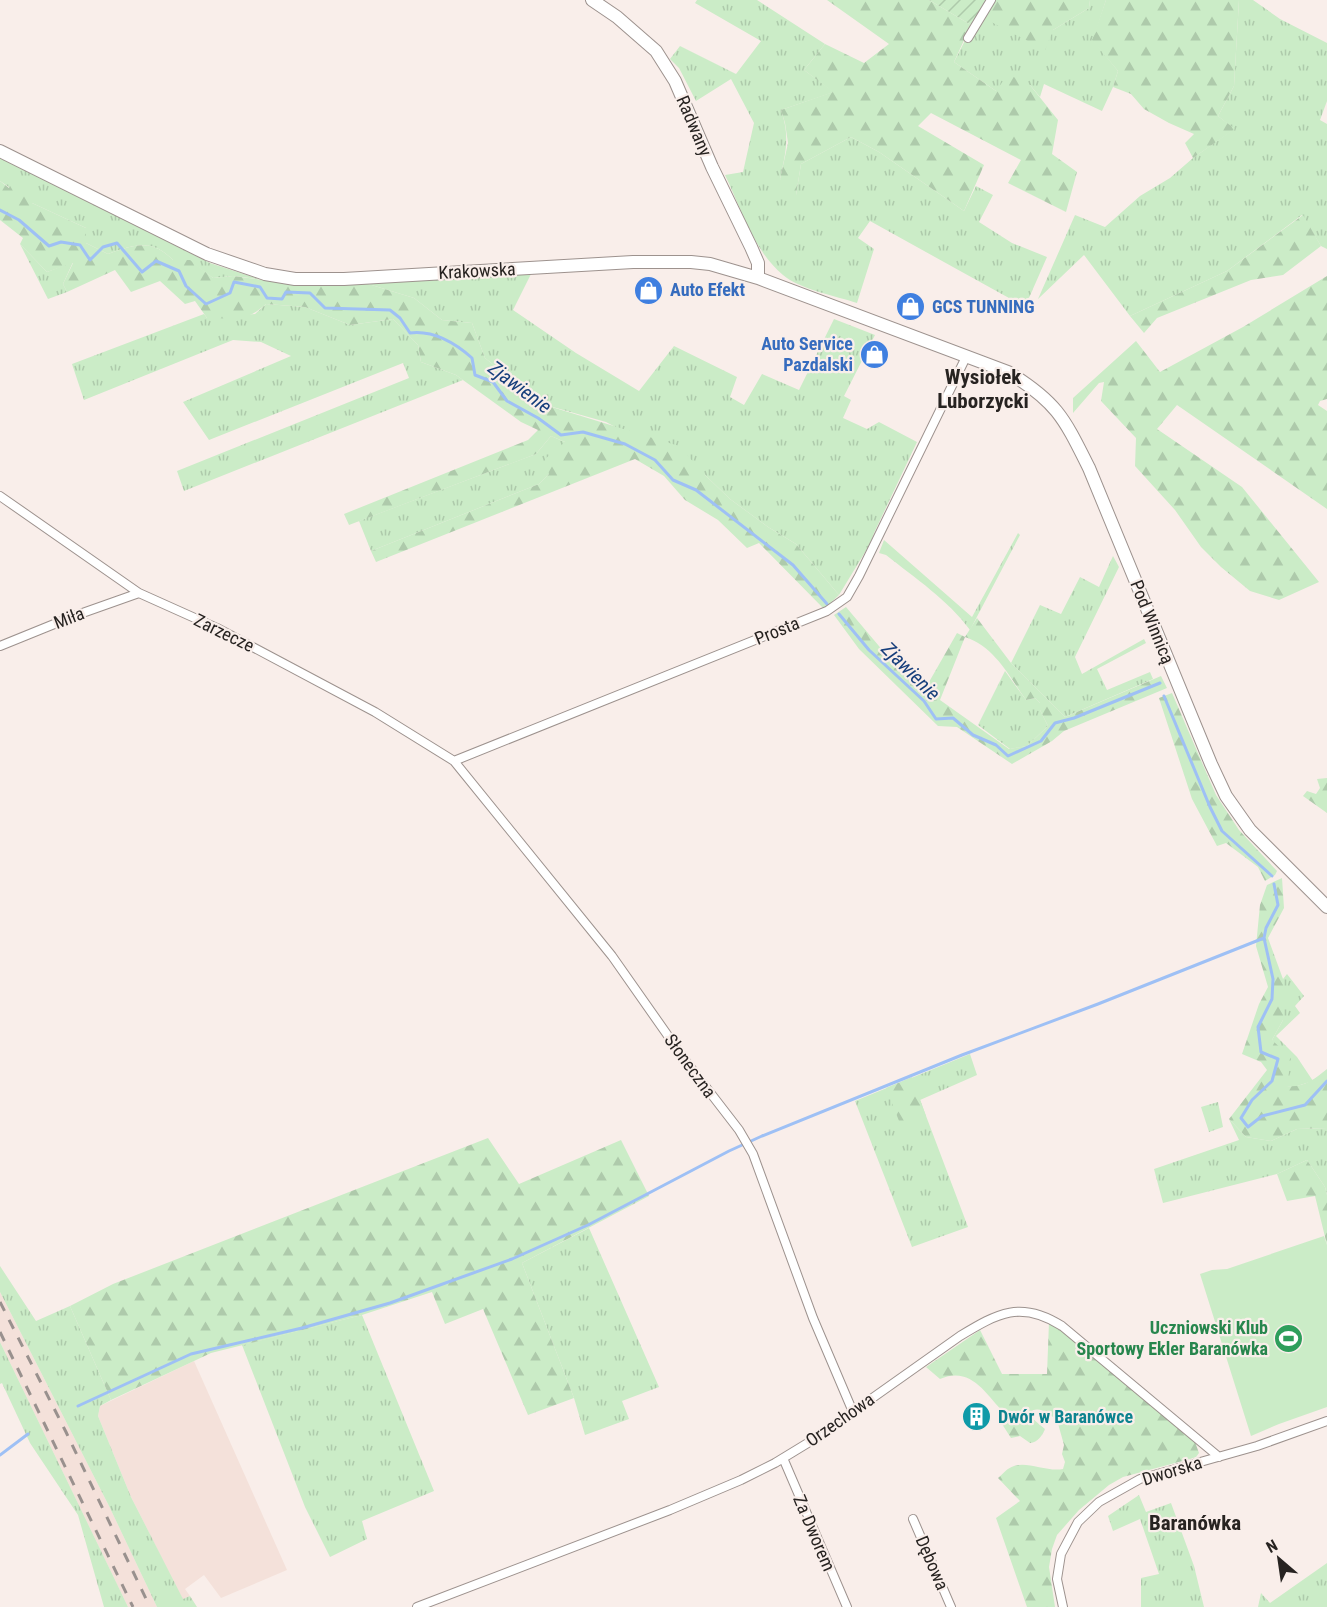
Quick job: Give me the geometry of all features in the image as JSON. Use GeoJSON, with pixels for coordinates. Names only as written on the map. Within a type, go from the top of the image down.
{"type":"FeatureCollection","features":[{"type":"Feature","properties":{"kind":"street","name":"Radwany"},"geometry":{"type":"LineString","coordinates":[[592,0],[617,17],[656,51],[675,81],[712,167],[758,263],[758,278]]}},
{"type":"Feature","properties":{"kind":"street"},"geometry":{"type":"LineString","coordinates":[[968,38],[991,0]]}},
{"type":"Feature","properties":{"kind":"street","name":"Krakowska"},"geometry":{"type":"LineString","coordinates":[[0,151],[207,254],[264,274],[295,279],[344,279],[633,262],[691,261],[758,278],[967,355]]}},
{"type":"Feature","properties":{"kind":"street","name":"Prosta"},"geometry":{"type":"LineString","coordinates":[[454,761],[827,611],[847,597],[967,355]]}},
{"type":"Feature","properties":{"kind":"street","name":"Pod Winnicą"},"geometry":{"type":"LineString","coordinates":[[967,355],[1008,372],[1031,386],[1057,410],[1067,424],[1089,468],[1226,796],[1250,830],[1327,907]]}},
{"type":"Feature","properties":{"kind":"street","name":"Zarzecze"},"geometry":{"type":"LineString","coordinates":[[0,496],[139,593],[217,628],[375,712],[454,761]]}},
{"type":"Feature","properties":{"kind":"street","name":"Miła"},"geometry":{"type":"LineString","coordinates":[[0,646],[139,593]]}},
{"type":"Feature","properties":{"kind":"street","name":"Słoneczna"},"geometry":{"type":"LineString","coordinates":[[454,761],[612,956],[743,1137],[750,1149],[813,1318],[853,1412]]}},
{"type":"Feature","properties":{"kind":"street","name":"Orzechowa"},"geometry":{"type":"LineString","coordinates":[[417,1607],[453,1595],[735,1483],[783,1458],[982,1322],[1009,1311],[1034,1312],[1062,1326],[1219,1457]]}},
{"type":"Feature","properties":{"kind":"street","name":"Dworska"},"geometry":{"type":"LineString","coordinates":[[1063,1607],[1057,1579],[1061,1554],[1078,1522],[1099,1502],[1140,1479],[1219,1457],[1327,1421]]}},
{"type":"Feature","properties":{"kind":"street","name":"Za Dworem"},"geometry":{"type":"LineString","coordinates":[[783,1458],[847,1607]]}},
{"type":"Feature","properties":{"kind":"street","name":"Dębowa"},"geometry":{"type":"LineString","coordinates":[[913,1519],[951,1607]]}},
{"type":"Feature","properties":{"kind":"shaded area"},"geometry":{"type":"Polygon","coordinates":[[[0,1292],[109,1506],[157,1607],[128,1607],[0,1342],[0,1292]]]}},
{"type":"Feature","properties":{"kind":"shaded area"},"geometry":{"type":"Polygon","coordinates":[[[194,1361],[287,1570],[221,1598],[204,1575],[185,1589],[190,1596],[183,1600],[131,1497],[98,1416],[100,1406],[194,1361]]]}},
{"type":"Feature","properties":{"kind":"green space"},"geometry":{"type":"Polygon","coordinates":[[[697,0],[757,0],[825,44],[804,70],[834,92],[781,110],[786,144],[780,179],[796,195],[801,164],[851,137],[879,152],[964,211],[976,186],[993,195],[979,222],[1012,243],[1047,257],[1025,307],[870,221],[858,238],[874,249],[857,303],[808,288],[783,275],[756,241],[725,175],[743,172],[754,123],[731,79],[696,101],[679,68],[670,59],[680,46],[736,74],[761,41],[695,3],[697,0]]]}},
{"type":"Feature","properties":{"kind":"green space"},"geometry":{"type":"Polygon","coordinates":[[[827,0],[929,0],[971,25],[954,62],[996,91],[1008,74],[1030,85],[1058,120],[1052,154],[1077,172],[1066,212],[1008,183],[1021,160],[931,113],[918,126],[984,165],[964,211],[879,152],[851,137],[801,164],[796,195],[791,204],[780,179],[788,143],[781,110],[833,92],[804,70],[825,44],[864,63],[889,44],[827,0]]]}},
{"type":"Feature","properties":{"kind":"green space"},"geometry":{"type":"Polygon","coordinates":[[[929,0],[987,0],[971,25],[929,0]]]}},
{"type":"Feature","properties":{"kind":"green space"},"geometry":{"type":"Polygon","coordinates":[[[987,0],[1090,0],[1089,8],[1053,30],[1045,50],[978,15],[987,0]]]}},
{"type":"Feature","properties":{"kind":"green space"},"geometry":{"type":"Polygon","coordinates":[[[1090,0],[1106,0],[1093,40],[1118,71],[1102,111],[1044,84],[1040,97],[1030,85],[996,91],[954,62],[978,15],[1053,30],[1089,8],[1090,0]]]}},
{"type":"Feature","properties":{"kind":"green space"},"geometry":{"type":"Polygon","coordinates":[[[1106,0],[1239,0],[1234,86],[1218,116],[1235,129],[1193,158],[1185,143],[1194,134],[1144,109],[1131,94],[1113,87],[1118,71],[1092,40],[1106,0]]]}},
{"type":"Feature","properties":{"kind":"green space"},"geometry":{"type":"Polygon","coordinates":[[[1239,0],[1253,0],[1280,19],[1327,43],[1327,101],[1320,120],[1327,124],[1327,249],[1321,246],[1302,215],[1227,271],[1130,316],[1084,255],[1038,299],[1075,215],[1105,227],[1140,196],[1170,178],[1193,158],[1234,129],[1218,116],[1234,86],[1239,0]]]}},
{"type":"Feature","properties":{"kind":"green space"},"geometry":{"type":"Polygon","coordinates":[[[0,157],[210,263],[259,279],[233,276],[213,278],[190,261],[173,260],[165,253],[150,246],[134,246],[108,254],[86,243],[86,228],[32,203],[0,181],[0,157]]]}},
{"type":"Feature","properties":{"kind":"green space"},"geometry":{"type":"Polygon","coordinates":[[[14,177],[33,184],[32,203],[86,228],[86,243],[108,254],[142,245],[157,249],[173,260],[190,260],[213,278],[233,276],[285,283],[365,283],[414,298],[442,320],[472,323],[485,358],[542,404],[679,446],[730,499],[796,544],[839,595],[824,609],[759,543],[747,548],[718,520],[685,500],[664,476],[635,459],[376,562],[371,551],[539,484],[549,474],[545,459],[565,442],[551,436],[536,454],[349,525],[344,514],[528,440],[538,430],[521,422],[456,375],[421,362],[418,345],[393,319],[350,325],[305,307],[266,304],[245,317],[207,318],[195,301],[185,304],[160,281],[131,292],[115,270],[67,292],[63,284],[73,263],[47,272],[20,244],[23,238],[0,220],[0,181],[9,188],[14,177]]]}},
{"type":"Feature","properties":{"kind":"green space"},"geometry":{"type":"Polygon","coordinates":[[[1303,215],[1321,246],[1283,275],[1251,280],[1157,318],[1144,333],[1130,316],[1227,271],[1303,215]]]}},
{"type":"Feature","properties":{"kind":"green space"},"geometry":{"type":"Polygon","coordinates":[[[20,244],[47,272],[73,262],[63,284],[67,292],[48,299],[20,244]]]}},
{"type":"Feature","properties":{"kind":"green space"},"geometry":{"type":"Polygon","coordinates":[[[531,274],[513,310],[576,353],[639,391],[674,346],[737,377],[730,397],[744,405],[762,374],[799,390],[834,319],[875,335],[844,396],[851,400],[843,418],[867,429],[879,422],[917,442],[870,544],[839,595],[796,544],[730,499],[705,475],[606,422],[542,404],[485,358],[472,323],[442,320],[414,298],[365,283],[531,274]]]}},
{"type":"Feature","properties":{"kind":"green space"},"geometry":{"type":"Polygon","coordinates":[[[1327,276],[1327,399],[1320,401],[1318,405],[1327,411],[1327,509],[1177,405],[1157,429],[1242,487],[1319,582],[1279,600],[1250,591],[1221,567],[1201,547],[1175,510],[1135,466],[1136,438],[1101,401],[1104,382],[1099,383],[1073,413],[1073,398],[1136,341],[1160,372],[1243,327],[1327,276]]]}},
{"type":"Feature","properties":{"kind":"green space"},"geometry":{"type":"Polygon","coordinates":[[[266,304],[305,307],[350,325],[393,319],[418,345],[421,362],[456,375],[463,380],[184,491],[177,471],[409,378],[403,363],[209,440],[183,402],[291,356],[261,342],[233,340],[84,400],[72,364],[204,314],[207,318],[255,314],[266,304]]]}},
{"type":"Feature","properties":{"kind":"green space"},"geometry":{"type":"Polygon","coordinates":[[[551,436],[565,442],[549,474],[539,484],[371,551],[359,521],[536,454],[551,436]]]}},
{"type":"Feature","properties":{"kind":"green space"},"geometry":{"type":"Polygon","coordinates":[[[1018,533],[1020,535],[970,630],[931,590],[886,555],[879,553],[884,540],[972,617],[1018,533]]]}},
{"type":"Feature","properties":{"kind":"green space"},"geometry":{"type":"Polygon","coordinates":[[[1113,556],[1119,567],[1075,657],[1082,674],[1144,639],[1146,643],[1097,669],[1107,690],[1150,672],[1153,679],[1065,717],[1011,663],[1040,605],[1061,614],[1080,577],[1099,587],[1113,556]]]}},
{"type":"Feature","properties":{"kind":"green space"},"geometry":{"type":"Polygon","coordinates":[[[846,607],[895,665],[925,689],[957,633],[965,637],[977,618],[1011,663],[1065,717],[1161,676],[1167,688],[1064,731],[1052,741],[1012,764],[957,727],[938,726],[859,649],[834,615],[846,607]],[[965,637],[940,700],[1009,749],[1027,746],[1048,726],[1040,710],[1040,703],[1035,698],[1026,700],[1000,663],[976,642],[965,637]]]}},
{"type":"Feature","properties":{"kind":"green space"},"geometry":{"type":"Polygon","coordinates":[[[1005,671],[1026,700],[1035,698],[1040,703],[1040,710],[1048,726],[1027,746],[1010,749],[978,725],[1005,671]]]}},
{"type":"Feature","properties":{"kind":"green space"},"geometry":{"type":"Polygon","coordinates":[[[1172,693],[1216,795],[1239,830],[1277,871],[1265,881],[1258,867],[1226,843],[1217,846],[1192,799],[1159,698],[1172,693]]]}},
{"type":"Feature","properties":{"kind":"green space"},"geometry":{"type":"Polygon","coordinates":[[[1327,778],[1327,813],[1303,796],[1307,791],[1316,794],[1320,788],[1317,779],[1327,778]]]}},
{"type":"Feature","properties":{"kind":"green space"},"geometry":{"type":"Polygon","coordinates":[[[1282,878],[1284,908],[1268,938],[1283,979],[1283,1020],[1272,1040],[1291,1058],[1287,1086],[1304,1084],[1327,1069],[1327,1128],[1297,1129],[1271,1141],[1246,1137],[1229,1119],[1267,1070],[1261,1062],[1242,1054],[1259,1004],[1268,987],[1256,946],[1260,905],[1267,885],[1282,878]]]}},
{"type":"Feature","properties":{"kind":"green space"},"geometry":{"type":"Polygon","coordinates":[[[1287,974],[1304,996],[1295,1006],[1300,1013],[1276,1036],[1297,1057],[1313,1081],[1294,1087],[1286,1086],[1272,1040],[1283,1020],[1283,979],[1287,974]]]}},
{"type":"Feature","properties":{"kind":"green space"},"geometry":{"type":"Polygon","coordinates":[[[970,1054],[977,1075],[920,1100],[968,1227],[912,1247],[855,1101],[970,1054]]]}},
{"type":"Feature","properties":{"kind":"green space"},"geometry":{"type":"Polygon","coordinates":[[[912,1077],[926,1116],[901,1126],[886,1088],[912,1077]]]}},
{"type":"Feature","properties":{"kind":"green space"},"geometry":{"type":"Polygon","coordinates":[[[1218,1102],[1223,1127],[1209,1132],[1201,1107],[1218,1102]]]}},
{"type":"Feature","properties":{"kind":"green space"},"geometry":{"type":"Polygon","coordinates":[[[1229,1119],[1246,1137],[1271,1141],[1297,1129],[1327,1128],[1327,1195],[1325,1187],[1307,1160],[1277,1174],[1163,1203],[1154,1169],[1239,1140],[1229,1119]]]}},
{"type":"Feature","properties":{"kind":"green space"},"geometry":{"type":"Polygon","coordinates":[[[488,1138],[519,1184],[621,1140],[649,1196],[522,1263],[574,1398],[528,1415],[483,1309],[445,1324],[432,1292],[362,1315],[211,1353],[111,1400],[70,1306],[113,1284],[488,1138]]]}},
{"type":"Feature","properties":{"kind":"green space"},"geometry":{"type":"Polygon","coordinates":[[[1307,1160],[1325,1187],[1327,1195],[1327,1245],[1315,1196],[1287,1201],[1277,1174],[1307,1160]]]}},
{"type":"Feature","properties":{"kind":"green space"},"geometry":{"type":"Polygon","coordinates":[[[589,1228],[659,1387],[622,1401],[629,1419],[585,1435],[574,1398],[522,1263],[589,1228]]]}},
{"type":"Feature","properties":{"kind":"green space","name":"Uczniowski Klub Sportowy Ekler Baranówka"},"geometry":{"type":"Polygon","coordinates":[[[1324,1236],[1327,1245],[1327,1407],[1251,1436],[1200,1274],[1227,1269],[1324,1236]]]}},
{"type":"Feature","properties":{"kind":"green space"},"geometry":{"type":"Polygon","coordinates":[[[0,1266],[36,1321],[70,1306],[111,1400],[100,1406],[98,1416],[131,1497],[183,1599],[190,1596],[197,1607],[157,1607],[109,1506],[0,1292],[0,1266]]]}},
{"type":"Feature","properties":{"kind":"green space"},"geometry":{"type":"Polygon","coordinates":[[[362,1315],[434,1491],[362,1521],[367,1539],[330,1557],[305,1507],[242,1345],[362,1315]]]}},
{"type":"Feature","properties":{"kind":"green space"},"geometry":{"type":"Polygon","coordinates":[[[1049,1322],[1058,1327],[1195,1442],[1199,1453],[1190,1459],[1123,1477],[1109,1485],[1079,1510],[1057,1535],[1052,1549],[1049,1567],[1055,1607],[1027,1607],[996,1518],[1020,1501],[998,1478],[1009,1468],[1019,1465],[1063,1469],[1064,1445],[1057,1420],[1044,1411],[1033,1410],[1030,1412],[1033,1419],[1045,1429],[1041,1436],[1030,1443],[1020,1436],[1011,1438],[1002,1424],[1004,1413],[977,1384],[960,1376],[940,1379],[926,1367],[980,1330],[1002,1374],[1047,1374],[1049,1322]]]}},
{"type":"Feature","properties":{"kind":"green space"},"geometry":{"type":"Polygon","coordinates":[[[0,1342],[128,1607],[104,1607],[78,1515],[30,1443],[2,1383],[0,1384],[0,1342]]]}},
{"type":"Feature","properties":{"kind":"green space"},"geometry":{"type":"Polygon","coordinates":[[[1139,1495],[1146,1512],[1171,1503],[1194,1566],[1204,1607],[1141,1607],[1141,1578],[1159,1574],[1140,1519],[1113,1531],[1108,1516],[1139,1495]]]}},
{"type":"Feature","properties":{"kind":"green space"},"geometry":{"type":"Polygon","coordinates":[[[1327,1563],[1327,1607],[1258,1607],[1261,1593],[1270,1603],[1327,1563]]]}},
{"type":"Feature","properties":{"kind":"waterway","name":"Zjawienie"},"geometry":{"type":"LineString","coordinates":[[0,210],[19,220],[49,246],[61,242],[80,245],[90,260],[103,247],[117,243],[142,272],[156,261],[179,271],[186,286],[206,304],[230,293],[234,282],[260,287],[267,298],[282,299],[286,292],[310,293],[325,308],[390,310],[400,318],[410,333],[436,336],[459,347],[472,358],[475,375],[493,382],[507,401],[538,418],[561,435],[583,432],[625,444],[655,460],[673,480],[696,490],[793,565],[827,604]]}},
{"type":"Feature","properties":{"kind":"waterway","name":"Zjawienie"},"geometry":{"type":"LineString","coordinates":[[839,614],[869,650],[924,701],[936,719],[953,718],[973,735],[996,745],[1008,756],[1041,741],[1055,723],[1074,718],[1160,683]]}},
{"type":"Feature","properties":{"kind":"waterway","name":"Zjawienie"},"geometry":{"type":"LineString","coordinates":[[1164,696],[1222,831],[1272,876]]}},
{"type":"Feature","properties":{"kind":"waterway","name":"Zjawienie"},"geometry":{"type":"LineString","coordinates":[[1274,884],[1278,905],[1266,928],[1264,938],[1273,979],[1272,999],[1258,1027],[1261,1052],[1278,1059],[1272,1081],[1252,1100],[1241,1118],[1248,1127],[1262,1116],[1305,1105],[1327,1081]]}},
{"type":"Feature","properties":{"kind":"waterway"},"geometry":{"type":"LineString","coordinates":[[78,1406],[191,1354],[302,1328],[390,1303],[512,1259],[588,1225],[762,1136],[962,1055],[1264,938]]}},
{"type":"Feature","properties":{"kind":"waterway"},"geometry":{"type":"LineString","coordinates":[[0,1455],[28,1434]]}},
{"type":"Feature","properties":{"kind":"railway"},"geometry":{"type":"LineString","coordinates":[[0,1302],[66,1432],[150,1607]]}},
{"type":"Feature","properties":{"kind":"railway"},"geometry":{"type":"LineString","coordinates":[[0,1332],[133,1607]]}},
{"type":"Feature","properties":{"kind":"place","name":"Auto Efekt"},"geometry":{"type":"Point","coordinates":[649,290]}},
{"type":"Feature","properties":{"kind":"place","name":"GCS TUNNING"},"geometry":{"type":"Point","coordinates":[911,307]}},
{"type":"Feature","properties":{"kind":"place","name":"Auto Service Pazdalski"},"geometry":{"type":"Point","coordinates":[874,354]}},
{"type":"Feature","properties":{"kind":"place","name":"Uczniowski Klub Sportowy Ekler Baranówka"},"geometry":{"type":"Point","coordinates":[1289,1338]}},
{"type":"Feature","properties":{"kind":"place","name":"Dwór w Baranówce"},"geometry":{"type":"Point","coordinates":[977,1417]}},
{"type":"Feature","properties":{"kind":"district","name":"Wysiołek Luborzycki"},"geometry":{"type":"Point","coordinates":[983,389]}},
{"type":"Feature","properties":{"kind":"district","name":"Baranówka"},"geometry":{"type":"Point","coordinates":[1195,1523]}}]}
